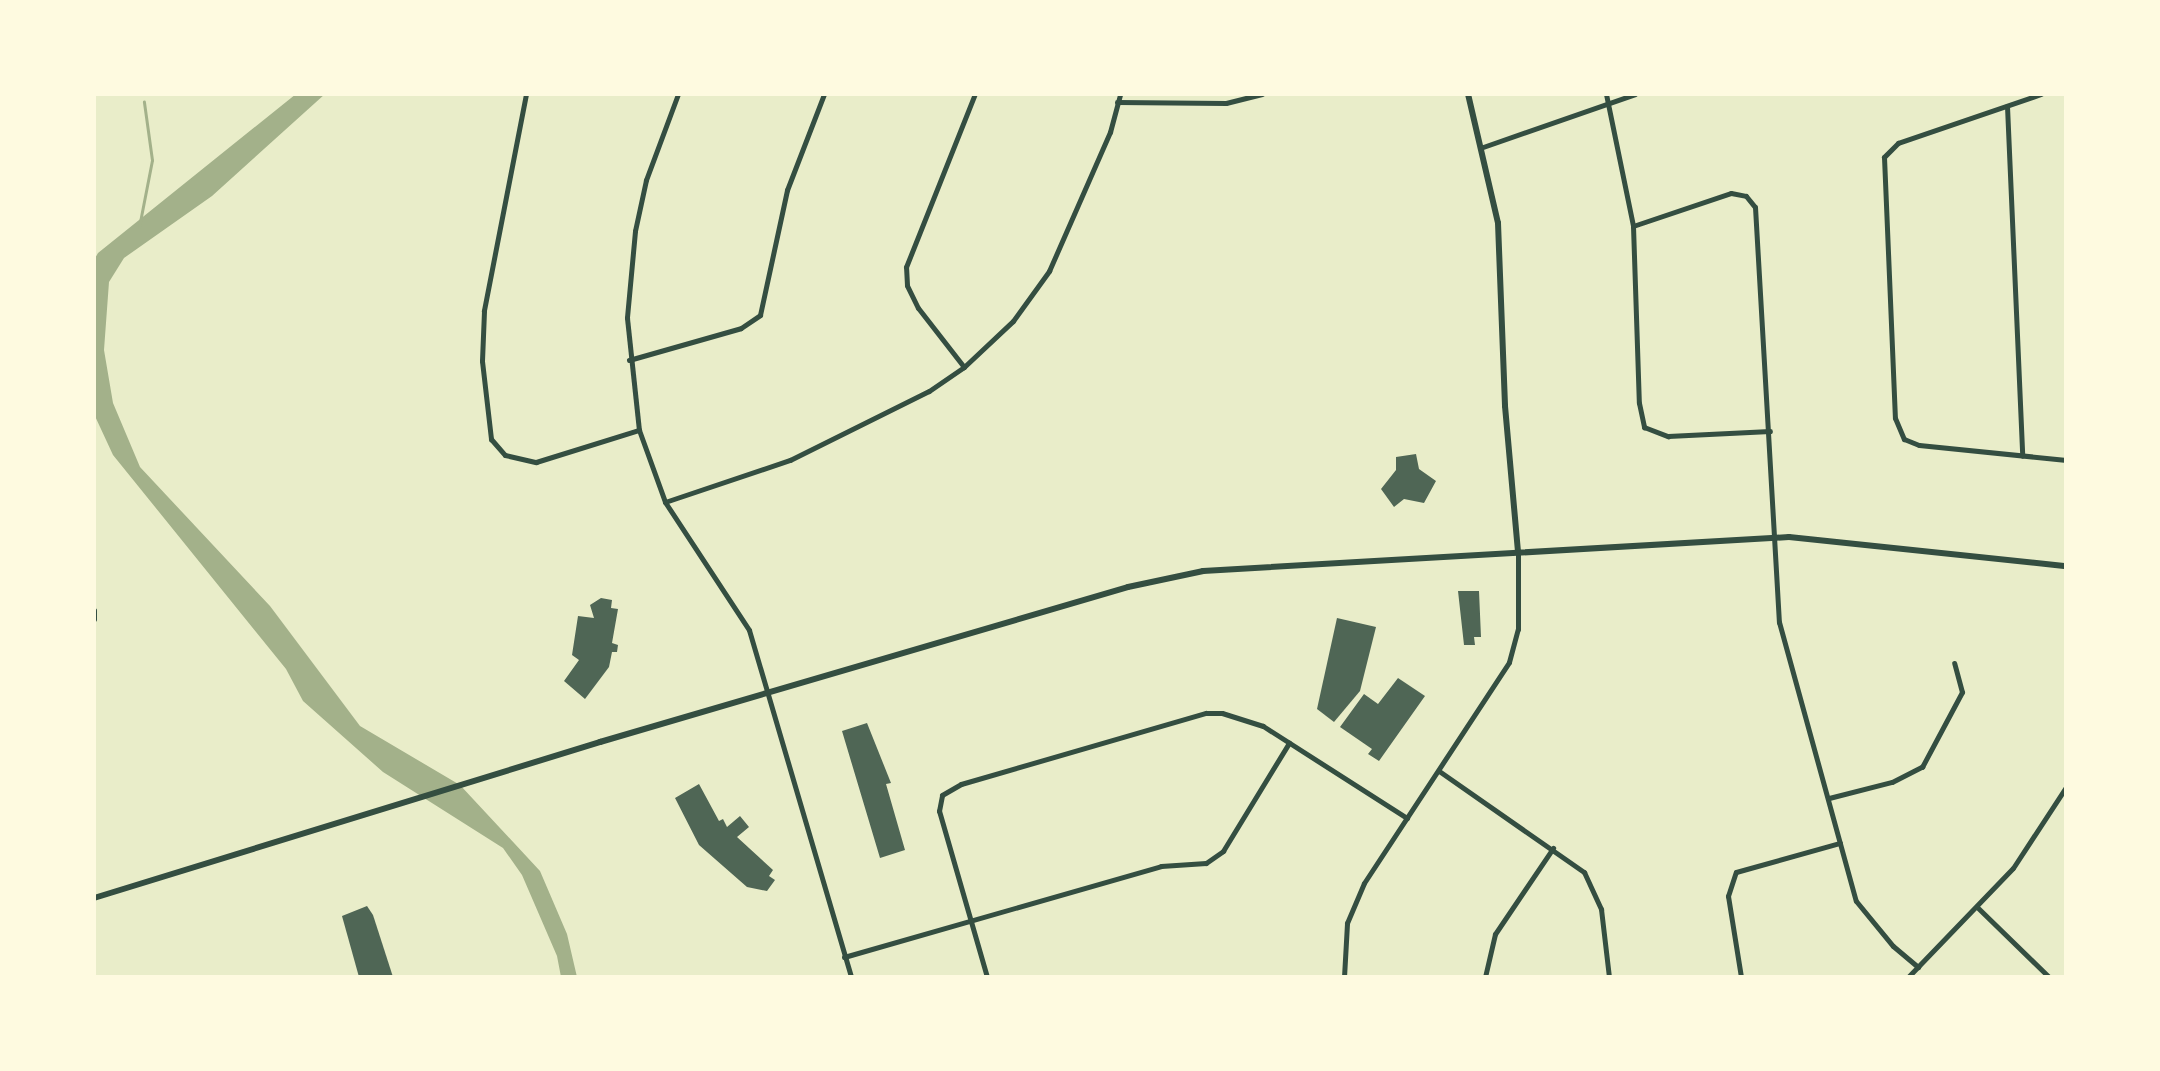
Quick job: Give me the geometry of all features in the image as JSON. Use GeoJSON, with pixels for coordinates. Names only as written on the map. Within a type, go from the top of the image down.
{"type":"FeatureCollection","features":[{"type":"Feature","properties":{"kind":"main road"},"geometry":{"type":"LineString","coordinates":[[1468,94],[1483,147],[1498,223],[1505,406],[1518,551]]}},
{"type":"Feature","properties":{"kind":"main road"},"geometry":{"type":"LineString","coordinates":[[94,898],[768,693],[1128,587],[1203,571],[1518,551],[1815,537],[2066,566]]}},
{"type":"Feature","properties":{"kind":"street"},"geometry":{"type":"LineString","coordinates":[[526,94],[484,311],[482,361],[491,439],[505,455],[536,462],[639,430]]}},
{"type":"Feature","properties":{"kind":"street"},"geometry":{"type":"LineString","coordinates":[[678,94],[646,180],[635,231],[627,318],[629,360],[639,430],[665,502],[743,618],[851,977]]}},
{"type":"Feature","properties":{"kind":"street"},"geometry":{"type":"LineString","coordinates":[[629,360],[741,328],[760,315],[787,190],[824,94]]}},
{"type":"Feature","properties":{"kind":"street"},"geometry":{"type":"LineString","coordinates":[[964,367],[918,308],[907,285],[906,267],[975,94]]}},
{"type":"Feature","properties":{"kind":"street"},"geometry":{"type":"LineString","coordinates":[[665,502],[790,460],[929,391],[964,367],[1013,321],[1049,271],[1110,132],[1120,94]]}},
{"type":"Feature","properties":{"kind":"street"},"geometry":{"type":"LineString","coordinates":[[1117,102],[1226,103],[1262,94]]}},
{"type":"Feature","properties":{"kind":"street"},"geometry":{"type":"LineString","coordinates":[[1606,94],[1633,226],[1639,403],[1644,427],[1668,436],[1770,431]]}},
{"type":"Feature","properties":{"kind":"street"},"geometry":{"type":"LineString","coordinates":[[1483,147],[1635,94]]}},
{"type":"Feature","properties":{"kind":"street"},"geometry":{"type":"LineString","coordinates":[[2041,94],[1898,143],[1884,157],[1881,179],[1896,425],[1904,439],[1919,445],[2066,460]]}},
{"type":"Feature","properties":{"kind":"street"},"geometry":{"type":"LineString","coordinates":[[2007,106],[2022,456]]}},
{"type":"Feature","properties":{"kind":"street"},"geometry":{"type":"LineString","coordinates":[[1633,226],[1731,193],[1752,201],[1770,431],[1779,622],[1856,901],[1918,967]]}},
{"type":"Feature","properties":{"kind":"street"},"geometry":{"type":"LineString","coordinates":[[1344,977],[1343,946],[1354,904],[1509,662],[1518,629],[1518,551]]}},
{"type":"Feature","properties":{"kind":"street"},"geometry":{"type":"LineString","coordinates":[[94,610],[94,619]]}},
{"type":"Feature","properties":{"kind":"street"},"geometry":{"type":"LineString","coordinates":[[1829,798],[1892,782],[1922,767],[1962,692],[1954,663]]}},
{"type":"Feature","properties":{"kind":"street"},"geometry":{"type":"LineString","coordinates":[[987,977],[967,920],[939,811],[942,795],[951,788],[1206,713],[1247,719],[1407,818]]}},
{"type":"Feature","properties":{"kind":"street"},"geometry":{"type":"LineString","coordinates":[[844,957],[1161,866],[1216,858],[1289,743]]}},
{"type":"Feature","properties":{"kind":"street"},"geometry":{"type":"LineString","coordinates":[[1439,771],[1584,872],[1597,893],[1609,977]]}},
{"type":"Feature","properties":{"kind":"street"},"geometry":{"type":"LineString","coordinates":[[1908,977],[1977,907],[2027,849],[2066,787]]}},
{"type":"Feature","properties":{"kind":"street"},"geometry":{"type":"LineString","coordinates":[[1741,977],[1728,896],[1736,872],[1840,843]]}},
{"type":"Feature","properties":{"kind":"street"},"geometry":{"type":"LineString","coordinates":[[1485,977],[1495,934],[1553,848]]}},
{"type":"Feature","properties":{"kind":"street"},"geometry":{"type":"LineString","coordinates":[[1977,907],[2049,977]]}},
{"type":"Feature","properties":{"kind":"shaded area"},"geometry":{"type":"Polygon","coordinates":[[[296,94],[325,94],[212,196],[124,258],[109,282],[104,350],[113,403],[140,467],[270,606],[360,726],[460,785],[540,871],[567,934],[577,977],[561,977],[557,956],[522,875],[503,848],[383,772],[303,701],[286,669],[113,455],[94,414],[94,260],[98,253],[296,94]]]}},
{"type":"Feature","properties":{"kind":"building"},"geometry":{"type":"Polygon","coordinates":[[[1416,454],[1419,469],[1436,481],[1424,503],[1404,499],[1394,507],[1381,489],[1396,470],[1396,457],[1416,454]]]}},
{"type":"Feature","properties":{"kind":"building"},"geometry":{"type":"Polygon","coordinates":[[[1458,591],[1479,591],[1481,637],[1474,637],[1475,645],[1464,645],[1458,591]]]}},
{"type":"Feature","properties":{"kind":"building"},"geometry":{"type":"Polygon","coordinates":[[[601,598],[612,600],[611,608],[618,609],[612,643],[618,645],[617,652],[612,652],[609,667],[585,699],[564,681],[579,660],[572,655],[578,616],[594,618],[590,605],[601,598]]]}},
{"type":"Feature","properties":{"kind":"building"},"geometry":{"type":"Polygon","coordinates":[[[1337,618],[1376,627],[1360,691],[1334,722],[1317,709],[1337,618]]]}},
{"type":"Feature","properties":{"kind":"building"},"geometry":{"type":"Polygon","coordinates":[[[1398,678],[1425,696],[1379,761],[1368,754],[1372,749],[1340,727],[1364,694],[1378,704],[1398,678]]]}},
{"type":"Feature","properties":{"kind":"building"},"geometry":{"type":"Polygon","coordinates":[[[867,723],[891,783],[886,784],[905,850],[880,858],[842,731],[867,723]]]}},
{"type":"Feature","properties":{"kind":"building"},"geometry":{"type":"Polygon","coordinates":[[[699,784],[719,821],[723,819],[727,827],[740,816],[749,827],[737,837],[773,870],[769,876],[775,880],[767,891],[747,887],[699,845],[675,798],[699,784]]]}},
{"type":"Feature","properties":{"kind":"building"},"geometry":{"type":"Polygon","coordinates":[[[367,906],[373,915],[393,977],[359,977],[342,916],[367,906]]]}},
{"type":"Feature","properties":{"kind":"waterway"},"geometry":{"type":"LineString","coordinates":[[139,227],[152,160],[144,102]]}}]}
